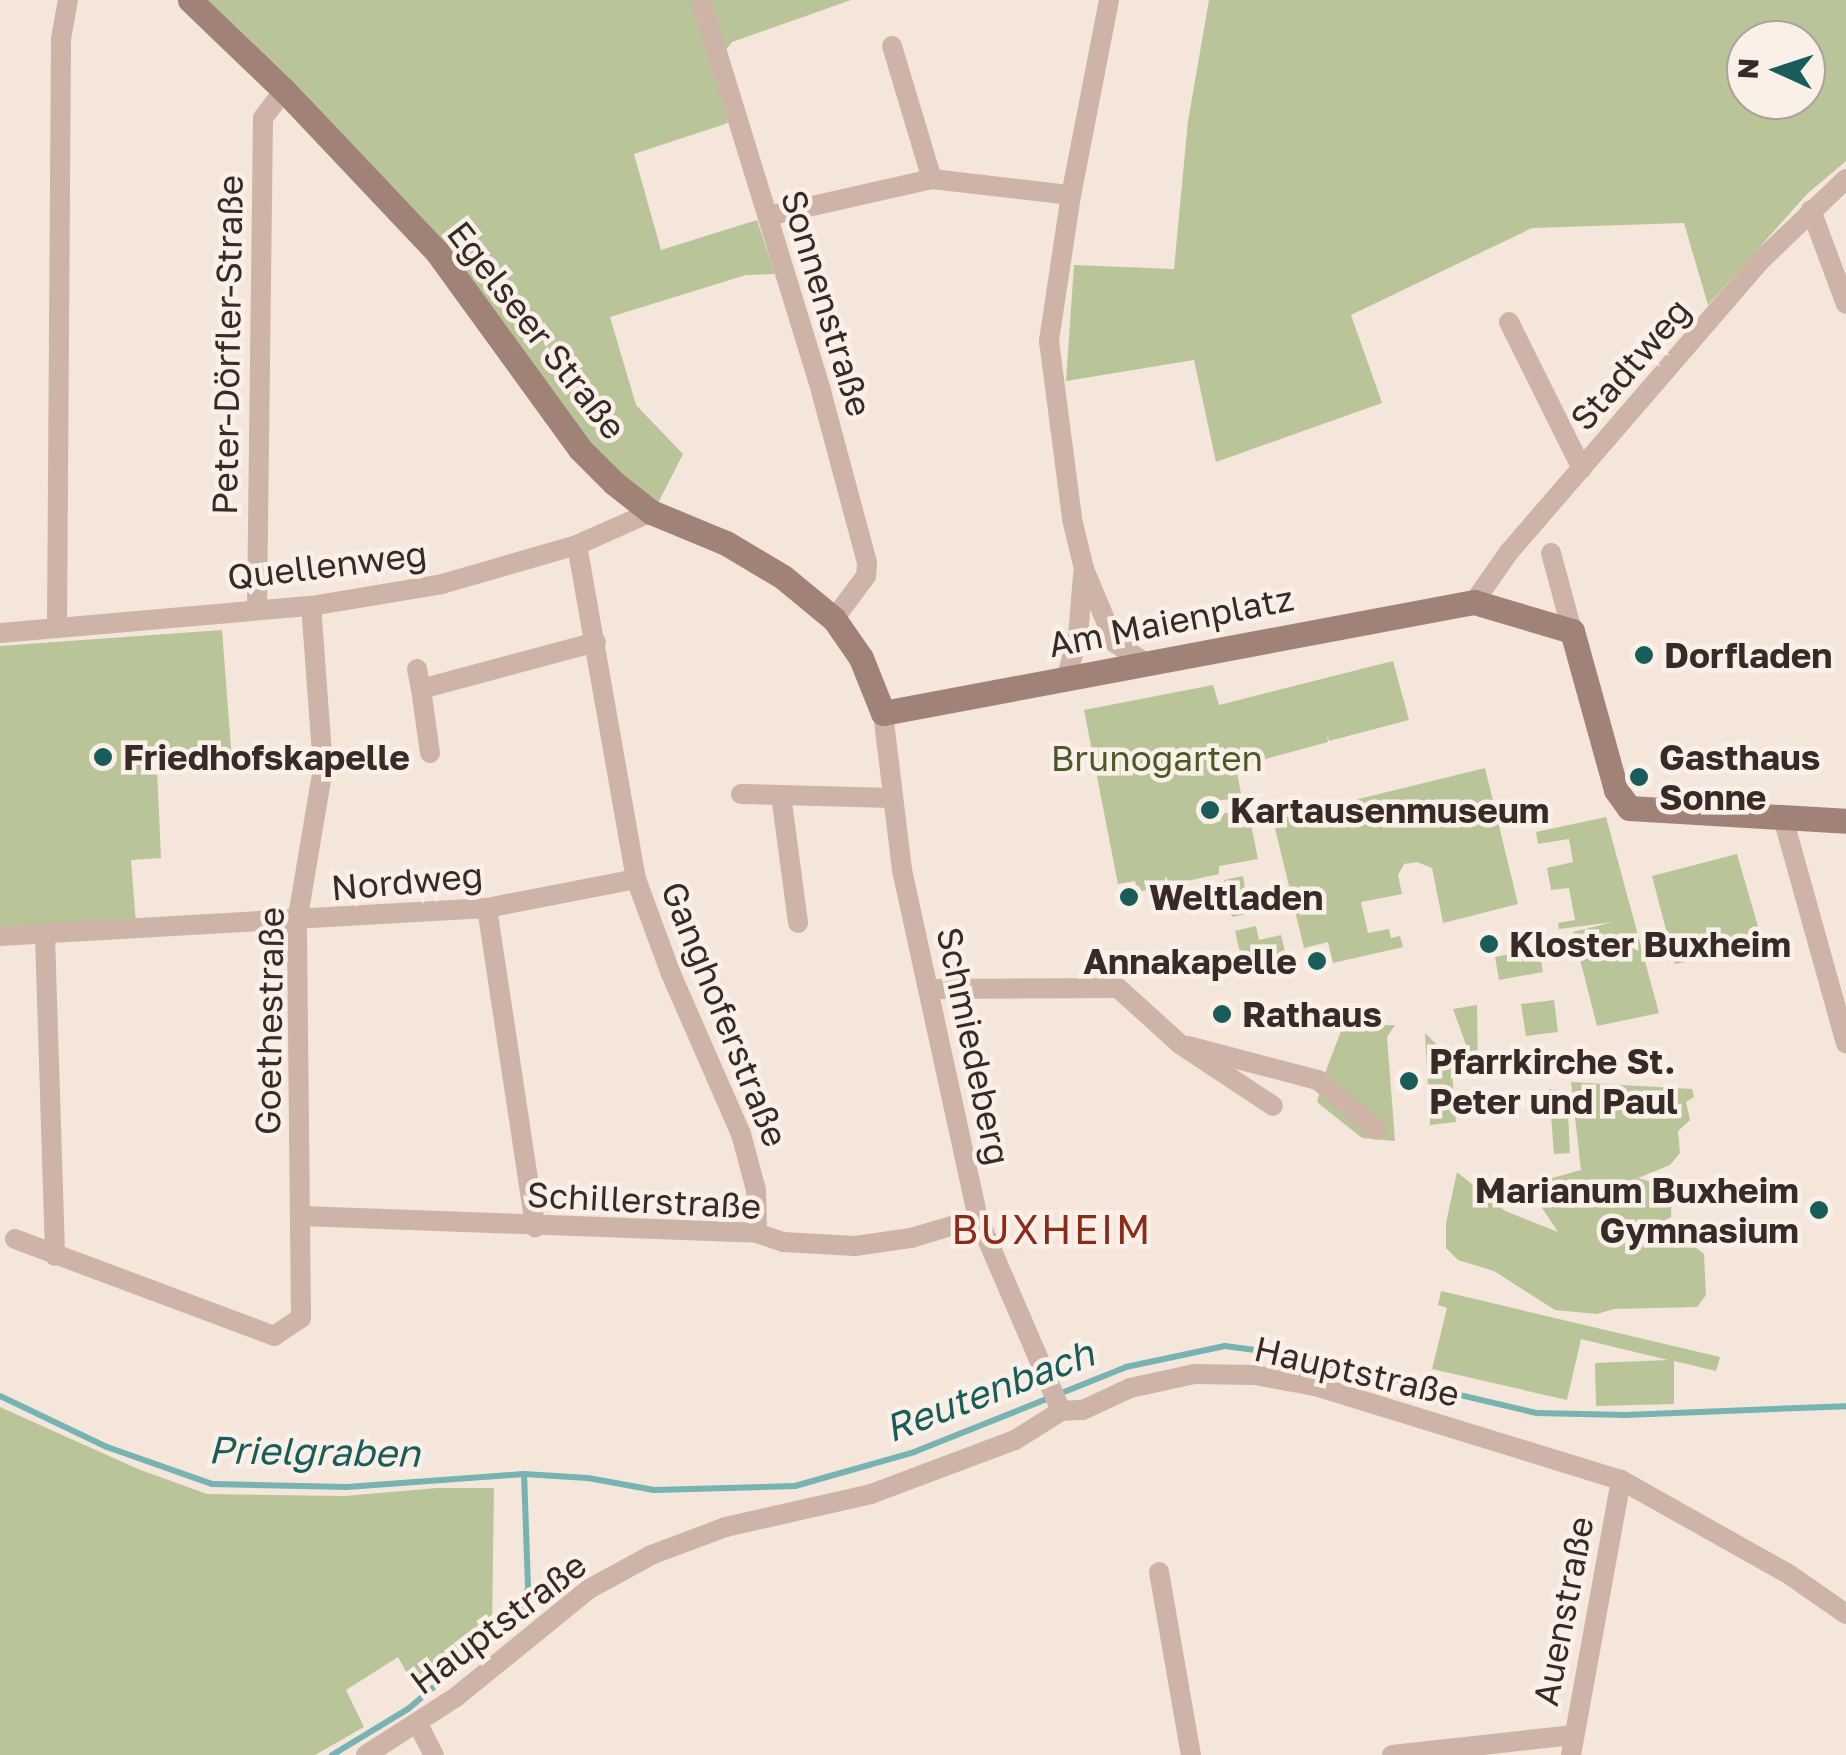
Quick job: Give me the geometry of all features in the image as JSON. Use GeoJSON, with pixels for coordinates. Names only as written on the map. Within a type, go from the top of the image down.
{"type":"FeatureCollection","features":[{"type":"Feature","properties":{"kind":"street"},"geometry":{"type":"LineString","coordinates":[[57,627],[60,39],[68,0]]}},
{"type":"Feature","properties":{"kind":"street","name":"Egelseer Straße"},"geometry":{"type":"LineString","coordinates":[[190,0],[284,90],[437,252],[580,448],[651,512],[726,543],[783,576],[834,619],[862,658],[883,713]]}},
{"type":"Feature","properties":{"kind":"street","name":"Sonnenstraße"},"geometry":{"type":"LineString","coordinates":[[701,0],[768,216],[867,564],[860,586],[834,619]]}},
{"type":"Feature","properties":{"kind":"street"},"geometry":{"type":"LineString","coordinates":[[1109,0],[1071,195],[1049,341],[1072,520],[1084,569],[1115,644],[1144,661]]}},
{"type":"Feature","properties":{"kind":"street"},"geometry":{"type":"LineString","coordinates":[[892,46],[932,179]]}},
{"type":"Feature","properties":{"kind":"street","name":"Peter-Dörfler-Straße"},"geometry":{"type":"LineString","coordinates":[[256,608],[263,118],[284,90]]}},
{"type":"Feature","properties":{"kind":"street"},"geometry":{"type":"LineString","coordinates":[[768,216],[932,179],[1071,195]]}},
{"type":"Feature","properties":{"kind":"street","name":"Stadtweg"},"geometry":{"type":"LineString","coordinates":[[1474,602],[1509,552],[1762,259],[1846,180]]}},
{"type":"Feature","properties":{"kind":"street"},"geometry":{"type":"LineString","coordinates":[[1811,210],[1845,296]]}},
{"type":"Feature","properties":{"kind":"street"},"geometry":{"type":"LineString","coordinates":[[1509,322],[1582,469]]}},
{"type":"Feature","properties":{"kind":"street","name":"Quellenweg"},"geometry":{"type":"LineString","coordinates":[[0,633],[311,606],[442,584],[578,545],[651,512]]}},
{"type":"Feature","properties":{"kind":"street","name":"Ganghoferstraße"},"geometry":{"type":"LineString","coordinates":[[578,545],[636,879],[659,945],[742,1134],[756,1190],[757,1233]]}},
{"type":"Feature","properties":{"kind":"street"},"geometry":{"type":"LineString","coordinates":[[1551,552],[1616,790],[1629,808],[1846,821]]}},
{"type":"Feature","properties":{"kind":"street"},"geometry":{"type":"LineString","coordinates":[[1067,676],[1078,636],[1084,569]]}},
{"type":"Feature","properties":{"kind":"street"},"geometry":{"type":"LineString","coordinates":[[1474,602],[1572,631]]}},
{"type":"Feature","properties":{"kind":"street","name":"Am Maienplatz"},"geometry":{"type":"LineString","coordinates":[[883,713],[1474,602]]}},
{"type":"Feature","properties":{"kind":"street","name":"Goethestraße"},"geometry":{"type":"LineString","coordinates":[[55,1256],[274,1336],[301,1318],[297,922],[323,768],[311,606]]}},
{"type":"Feature","properties":{"kind":"street"},"geometry":{"type":"LineString","coordinates":[[430,753],[419,679],[596,642]]}},
{"type":"Feature","properties":{"kind":"street","name":"Schmiedeberg"},"geometry":{"type":"LineString","coordinates":[[883,713],[902,870],[978,1218],[1048,1389],[1061,1411]]}},
{"type":"Feature","properties":{"kind":"street"},"geometry":{"type":"LineString","coordinates":[[741,794],[892,798]]}},
{"type":"Feature","properties":{"kind":"street"},"geometry":{"type":"LineString","coordinates":[[781,795],[798,923]]}},
{"type":"Feature","properties":{"kind":"street"},"geometry":{"type":"LineString","coordinates":[[1783,818],[1798,886],[1846,1043]]}},
{"type":"Feature","properties":{"kind":"street","name":"Nordweg"},"geometry":{"type":"LineString","coordinates":[[0,936],[297,922],[488,908],[636,879]]}},
{"type":"Feature","properties":{"kind":"street"},"geometry":{"type":"LineString","coordinates":[[488,908],[535,1227]]}},
{"type":"Feature","properties":{"kind":"street"},"geometry":{"type":"LineString","coordinates":[[15,1239],[55,1256],[45,935]]}},
{"type":"Feature","properties":{"kind":"street"},"geometry":{"type":"LineString","coordinates":[[930,989],[1118,988],[1181,1045],[1273,1106]]}},
{"type":"Feature","properties":{"kind":"street"},"geometry":{"type":"LineString","coordinates":[[1181,1045],[1318,1080],[1377,1130]]}},
{"type":"Feature","properties":{"kind":"street","name":"Schillerstraße"},"geometry":{"type":"LineString","coordinates":[[302,1216],[757,1233],[816,1245],[874,1245],[978,1218]]}},
{"type":"Feature","properties":{"kind":"street","name":"Hauptstraße"},"geometry":{"type":"LineString","coordinates":[[366,1755],[418,1724],[589,1589],[651,1554],[726,1528],[871,1494],[1015,1440],[1061,1411],[1084,1410],[1130,1388],[1163,1378],[1267,1376],[1379,1403],[1621,1480],[1787,1573],[1846,1614]]}},
{"type":"Feature","properties":{"kind":"street","name":"Auenstraße"},"geometry":{"type":"LineString","coordinates":[[1571,1745],[1621,1480]]}},
{"type":"Feature","properties":{"kind":"street"},"geometry":{"type":"LineString","coordinates":[[1159,1572],[1191,1755]]}},
{"type":"Feature","properties":{"kind":"street"},"geometry":{"type":"LineString","coordinates":[[418,1724],[434,1755]]}},
{"type":"Feature","properties":{"kind":"street"},"geometry":{"type":"LineString","coordinates":[[1392,1755],[1571,1745]]}},
{"type":"Feature","properties":{"kind":"green space"},"geometry":{"type":"Polygon","coordinates":[[[208,0],[695,0],[728,123],[634,154],[661,250],[757,220],[775,274],[746,275],[610,317],[636,405],[683,454],[657,505],[587,444],[450,251],[295,83],[208,0]]]}},
{"type":"Feature","properties":{"kind":"green space"},"geometry":{"type":"Polygon","coordinates":[[[707,0],[851,0],[732,42],[722,55],[707,0]]]}},
{"type":"Feature","properties":{"kind":"green space"},"geometry":{"type":"Polygon","coordinates":[[[1209,0],[1846,0],[1846,161],[1807,194],[1708,305],[1684,223],[1532,228],[1351,315],[1382,403],[1216,462],[1194,360],[1066,381],[1074,265],[1174,269],[1188,121],[1209,0]]]}},
{"type":"Feature","properties":{"kind":"green space"},"geometry":{"type":"Polygon","coordinates":[[[222,630],[232,761],[157,769],[161,858],[131,860],[136,924],[0,929],[0,646],[222,630]]]}},
{"type":"Feature","properties":{"kind":"green space","name":"Brunogarten"},"geometry":{"type":"Polygon","coordinates":[[[1393,661],[1409,720],[1329,741],[1327,733],[1328,742],[1236,767],[1242,799],[1199,801],[1203,824],[1221,821],[1220,814],[1248,809],[1258,859],[1219,866],[1219,874],[1137,892],[1135,881],[1118,884],[1084,710],[1213,685],[1219,705],[1393,661]]]}},
{"type":"Feature","properties":{"kind":"green space"},"geometry":{"type":"Polygon","coordinates":[[[1485,768],[1518,904],[1443,923],[1432,868],[1417,862],[1404,864],[1398,875],[1402,894],[1361,902],[1368,933],[1389,929],[1391,938],[1400,936],[1403,947],[1333,963],[1328,942],[1304,948],[1273,820],[1485,768]]]}},
{"type":"Feature","properties":{"kind":"green space"},"geometry":{"type":"Polygon","coordinates":[[[1606,817],[1659,1013],[1597,1026],[1573,932],[1613,922],[1559,929],[1558,923],[1575,920],[1569,888],[1551,890],[1547,868],[1573,862],[1569,839],[1538,844],[1536,832],[1606,817]]]}},
{"type":"Feature","properties":{"kind":"green space"},"geometry":{"type":"Polygon","coordinates":[[[1737,854],[1764,947],[1675,964],[1652,876],[1737,854]]]}},
{"type":"Feature","properties":{"kind":"green space"},"geometry":{"type":"Polygon","coordinates":[[[1243,876],[1246,893],[1269,888],[1273,908],[1232,917],[1224,880],[1243,876]]]}},
{"type":"Feature","properties":{"kind":"green space"},"geometry":{"type":"Polygon","coordinates":[[[1256,926],[1259,940],[1281,935],[1286,956],[1243,966],[1235,931],[1256,926]]]}},
{"type":"Feature","properties":{"kind":"green space"},"geometry":{"type":"Polygon","coordinates":[[[1539,949],[1543,972],[1499,980],[1495,957],[1539,949]]]}},
{"type":"Feature","properties":{"kind":"green space"},"geometry":{"type":"Polygon","coordinates":[[[1554,1000],[1558,1032],[1526,1036],[1521,1004],[1554,1000]]]}},
{"type":"Feature","properties":{"kind":"green space"},"geometry":{"type":"Polygon","coordinates":[[[1477,1005],[1478,1078],[1453,1009],[1477,1005]]]}},
{"type":"Feature","properties":{"kind":"green space"},"geometry":{"type":"Polygon","coordinates":[[[1395,1025],[1387,1037],[1395,1141],[1362,1138],[1317,1102],[1325,1073],[1343,1026],[1395,1025]]]}},
{"type":"Feature","properties":{"kind":"green space"},"geometry":{"type":"Polygon","coordinates":[[[1425,1033],[1451,1059],[1456,1122],[1430,1125],[1425,1033]]]}},
{"type":"Feature","properties":{"kind":"green space"},"geometry":{"type":"Polygon","coordinates":[[[1571,1082],[1692,1089],[1694,1097],[1686,1102],[1690,1120],[1678,1131],[1680,1153],[1670,1165],[1638,1178],[1651,1182],[1663,1176],[1672,1193],[1671,1217],[1662,1222],[1670,1240],[1681,1236],[1704,1254],[1706,1295],[1697,1307],[1614,1309],[1597,1314],[1555,1310],[1494,1271],[1458,1260],[1446,1248],[1446,1223],[1457,1172],[1505,1211],[1558,1232],[1527,1185],[1581,1170],[1571,1082]]]}},
{"type":"Feature","properties":{"kind":"green space"},"geometry":{"type":"Polygon","coordinates":[[[1549,1089],[1567,1093],[1570,1153],[1554,1154],[1549,1089]]]}},
{"type":"Feature","properties":{"kind":"green space"},"geometry":{"type":"Polygon","coordinates":[[[1441,1291],[1720,1357],[1716,1371],[1674,1361],[1674,1404],[1596,1406],[1595,1363],[1668,1360],[1581,1339],[1567,1400],[1432,1369],[1447,1308],[1438,1305],[1441,1291]]]}},
{"type":"Feature","properties":{"kind":"green space"},"geometry":{"type":"Polygon","coordinates":[[[0,1407],[138,1469],[207,1494],[345,1496],[437,1488],[494,1488],[492,1628],[414,1686],[398,1657],[346,1690],[364,1727],[315,1755],[0,1755],[0,1407]]]}},
{"type":"Feature","properties":{"kind":"waterway","name":"Reutenbach"},"geometry":{"type":"LineString","coordinates":[[332,1755],[408,1709],[520,1614],[528,1587],[524,1474],[588,1478],[654,1490],[795,1486],[914,1452],[1126,1367],[1225,1346],[1285,1354],[1537,1413],[1625,1415],[1846,1406]]}},
{"type":"Feature","properties":{"kind":"waterway","name":"Prielgraben"},"geometry":{"type":"LineString","coordinates":[[0,1396],[107,1447],[212,1484],[347,1487],[524,1474]]}},
{"type":"Feature","properties":{"kind":"place","name":"Dorfladen"},"geometry":{"type":"Point","coordinates":[1644,655]}},
{"type":"Feature","properties":{"kind":"place","name":"Friedhofskapelle"},"geometry":{"type":"Point","coordinates":[103,757]}},
{"type":"Feature","properties":{"kind":"place","name":"Gasthaus Sonne"},"geometry":{"type":"Point","coordinates":[1639,777]}},
{"type":"Feature","properties":{"kind":"place","name":"Kartausenmuseum"},"geometry":{"type":"Point","coordinates":[1210,810]}},
{"type":"Feature","properties":{"kind":"place","name":"Weltladen"},"geometry":{"type":"Point","coordinates":[1129,897]}},
{"type":"Feature","properties":{"kind":"place","name":"Kloster Buxheim"},"geometry":{"type":"Point","coordinates":[1489,944]}},
{"type":"Feature","properties":{"kind":"place","name":"Annakapelle"},"geometry":{"type":"Point","coordinates":[1317,961]}},
{"type":"Feature","properties":{"kind":"place","name":"Rathaus"},"geometry":{"type":"Point","coordinates":[1222,1014]}},
{"type":"Feature","properties":{"kind":"place","name":"Pfarrkirche St. Peter und Paul"},"geometry":{"type":"Point","coordinates":[1409,1081]}},
{"type":"Feature","properties":{"kind":"place","name":"Marianum Buxheim Gymnasium"},"geometry":{"type":"Point","coordinates":[1819,1210]}},
{"type":"Feature","properties":{"kind":"district","name":"BUXHEIM"},"geometry":{"type":"Point","coordinates":[1052,1229]}}]}
